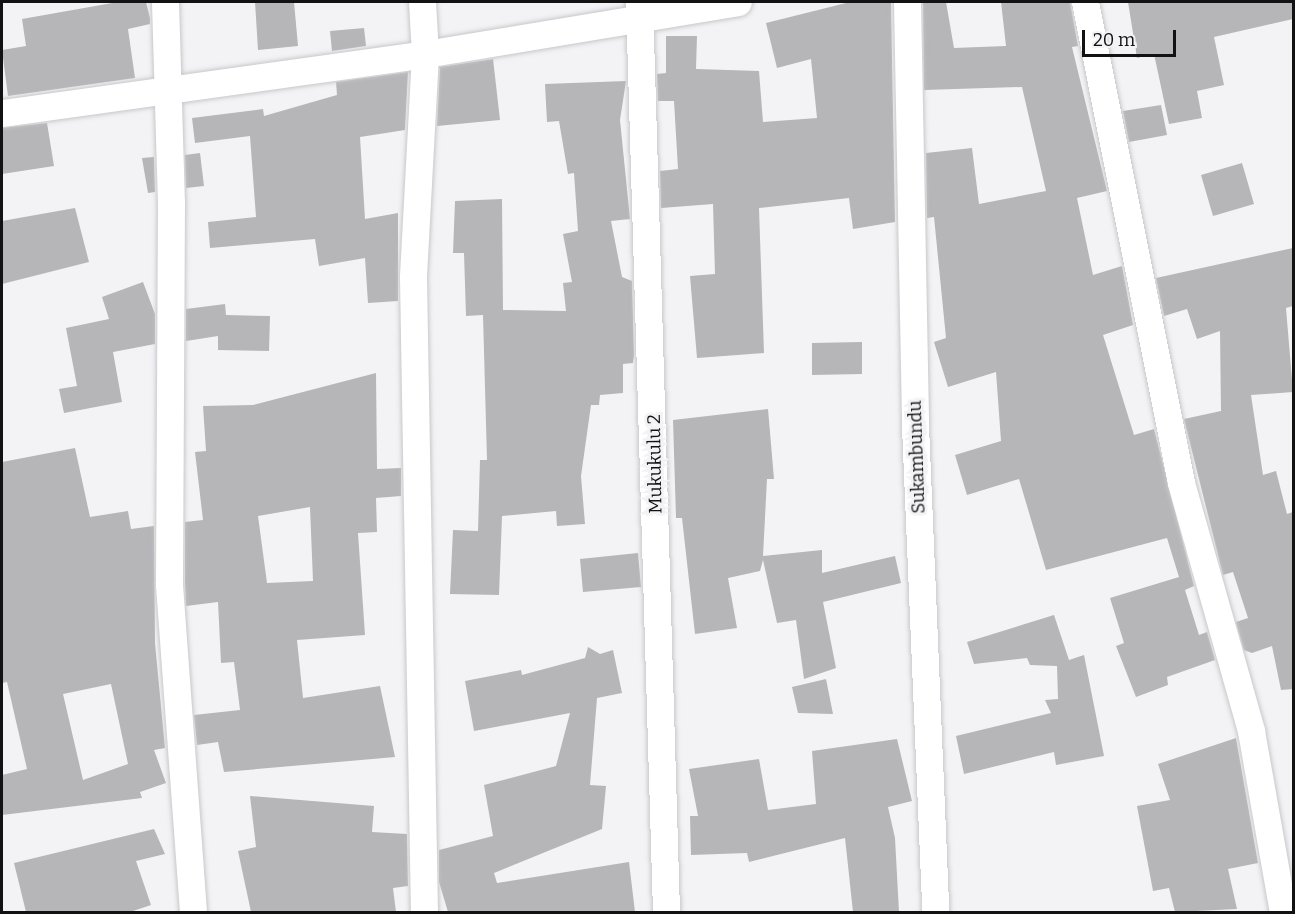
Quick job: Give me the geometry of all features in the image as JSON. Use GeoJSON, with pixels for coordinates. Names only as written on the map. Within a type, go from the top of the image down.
{"type":"FeatureCollection","features":[{"type":"Feature","properties":{"kind":"street"},"geometry":{"type":"LineString","coordinates":[[165,2],[168,90],[169,585],[193,912]]}},
{"type":"Feature","properties":{"kind":"street"},"geometry":{"type":"LineString","coordinates":[[422,2],[425,54],[413,278],[424,912]]}},
{"type":"Feature","properties":{"kind":"street"},"geometry":{"type":"LineString","coordinates":[[2,113],[425,54],[640,9],[738,2]]}},
{"type":"Feature","properties":{"kind":"street","name":"Sukambundu"},"geometry":{"type":"LineString","coordinates":[[907,2],[915,426],[935,912]]}},
{"type":"Feature","properties":{"kind":"street"},"geometry":{"type":"LineString","coordinates":[[1085,2],[1181,483],[1251,731],[1283,912]]}},
{"type":"Feature","properties":{"kind":"street","name":"Mukukulu 2"},"geometry":{"type":"LineString","coordinates":[[640,9],[666,912]]}},
{"type":"Feature","properties":{"kind":"building"},"geometry":{"type":"Polygon","coordinates":[[[118,2],[146,2],[150,18],[150,24],[128,29],[135,78],[8,96],[2,50],[26,46],[22,19],[118,2]]]}},
{"type":"Feature","properties":{"kind":"building"},"geometry":{"type":"Polygon","coordinates":[[[255,2],[294,2],[298,46],[258,50],[255,2]]]}},
{"type":"Feature","properties":{"kind":"building"},"geometry":{"type":"Polygon","coordinates":[[[850,2],[891,2],[895,222],[853,229],[849,198],[759,208],[764,353],[697,358],[690,276],[715,274],[713,204],[661,208],[660,171],[678,169],[674,101],[658,101],[657,74],[666,73],[666,36],[697,36],[696,69],[759,71],[763,122],[817,118],[811,59],[777,68],[766,23],[850,2]]]}},
{"type":"Feature","properties":{"kind":"building"},"geometry":{"type":"Polygon","coordinates":[[[923,2],[946,2],[954,48],[1006,46],[1001,2],[1070,2],[1078,46],[1072,47],[1107,191],[1077,198],[1093,275],[1122,266],[1133,325],[1103,335],[1134,435],[1154,429],[1194,586],[1185,590],[1199,635],[1207,632],[1215,660],[1167,677],[1168,685],[1136,697],[1116,646],[1124,643],[1110,598],[1179,577],[1167,538],[1046,570],[1019,479],[967,495],[955,455],[1001,441],[996,372],[948,387],[934,342],[946,338],[934,217],[927,218],[926,153],[972,148],[979,204],[1046,191],[1022,87],[924,90],[923,2]]]}},
{"type":"Feature","properties":{"kind":"building"},"geometry":{"type":"Polygon","coordinates":[[[1128,2],[1293,2],[1293,19],[1214,37],[1224,85],[1197,91],[1202,118],[1169,124],[1154,54],[1137,58],[1128,2]]]}},
{"type":"Feature","properties":{"kind":"building"},"geometry":{"type":"Polygon","coordinates":[[[364,28],[366,46],[332,51],[330,31],[364,28]]]}},
{"type":"Feature","properties":{"kind":"building"},"geometry":{"type":"Polygon","coordinates":[[[493,59],[500,120],[437,126],[440,67],[493,59]]]}},
{"type":"Feature","properties":{"kind":"building"},"geometry":{"type":"Polygon","coordinates":[[[408,72],[405,130],[360,137],[365,219],[398,213],[398,301],[368,303],[365,258],[319,266],[315,239],[210,248],[208,222],[256,217],[250,136],[195,143],[192,118],[263,109],[264,116],[337,95],[336,82],[408,72]]]}},
{"type":"Feature","properties":{"kind":"building"},"geometry":{"type":"Polygon","coordinates":[[[626,81],[620,120],[630,219],[611,221],[622,277],[632,281],[634,355],[633,363],[623,364],[623,393],[600,395],[599,405],[591,405],[581,476],[585,524],[557,526],[556,511],[502,516],[499,595],[450,594],[453,530],[478,531],[480,460],[487,460],[483,315],[466,316],[464,253],[453,253],[455,201],[502,199],[503,310],[566,311],[563,283],[572,282],[563,234],[578,231],[574,173],[568,174],[559,121],[547,122],[545,84],[626,81]]]}},
{"type":"Feature","properties":{"kind":"building"},"geometry":{"type":"Polygon","coordinates":[[[1161,105],[1167,135],[1129,142],[1123,111],[1161,105]]]}},
{"type":"Feature","properties":{"kind":"building"},"geometry":{"type":"Polygon","coordinates":[[[47,123],[54,166],[2,174],[2,128],[47,123]]]}},
{"type":"Feature","properties":{"kind":"building"},"geometry":{"type":"Polygon","coordinates":[[[200,153],[204,186],[186,188],[185,155],[200,153]]]}},
{"type":"Feature","properties":{"kind":"building"},"geometry":{"type":"Polygon","coordinates":[[[154,157],[155,192],[148,193],[142,158],[154,157]]]}},
{"type":"Feature","properties":{"kind":"building"},"geometry":{"type":"Polygon","coordinates":[[[1242,163],[1254,204],[1213,216],[1201,175],[1242,163]]]}},
{"type":"Feature","properties":{"kind":"building"},"geometry":{"type":"Polygon","coordinates":[[[75,208],[89,262],[2,284],[2,221],[75,208]]]}},
{"type":"Feature","properties":{"kind":"building"},"geometry":{"type":"Polygon","coordinates":[[[1293,248],[1293,306],[1286,308],[1293,392],[1251,395],[1263,475],[1276,471],[1287,514],[1293,512],[1293,689],[1281,690],[1272,646],[1252,653],[1244,650],[1236,622],[1248,618],[1233,572],[1223,575],[1184,419],[1221,411],[1220,331],[1197,339],[1187,309],[1164,316],[1156,278],[1293,248]]]}},
{"type":"Feature","properties":{"kind":"building"},"geometry":{"type":"Polygon","coordinates":[[[143,282],[155,314],[155,344],[113,352],[122,402],[64,413],[59,389],[77,386],[66,328],[109,319],[102,297],[143,282]]]}},
{"type":"Feature","properties":{"kind":"building"},"geometry":{"type":"Polygon","coordinates":[[[225,304],[226,315],[270,316],[269,351],[218,350],[218,336],[186,341],[186,309],[225,304]]]}},
{"type":"Feature","properties":{"kind":"building"},"geometry":{"type":"Polygon","coordinates":[[[862,342],[862,374],[812,375],[812,343],[862,342]]]}},
{"type":"Feature","properties":{"kind":"building"},"geometry":{"type":"Polygon","coordinates":[[[376,373],[377,469],[401,468],[401,496],[376,498],[377,532],[358,533],[365,635],[297,640],[303,698],[380,686],[395,757],[224,772],[218,742],[197,745],[194,715],[240,710],[234,662],[221,663],[218,602],[186,606],[185,522],[203,520],[195,452],[206,451],[203,406],[253,405],[376,373]],[[310,507],[258,516],[267,583],[313,581],[310,507]]]}},
{"type":"Feature","properties":{"kind":"building"},"geometry":{"type":"Polygon","coordinates":[[[768,409],[774,479],[767,479],[763,556],[822,550],[822,573],[895,556],[901,583],[823,602],[836,668],[804,679],[796,620],[777,623],[763,560],[760,571],[728,578],[737,628],[695,634],[682,518],[676,518],[673,420],[768,409]]]}},
{"type":"Feature","properties":{"kind":"building"},"geometry":{"type":"Polygon","coordinates":[[[75,448],[90,517],[128,511],[131,529],[154,526],[155,643],[165,748],[154,750],[166,783],[140,792],[142,798],[2,815],[2,775],[27,769],[7,682],[2,683],[2,462],[75,448]],[[111,684],[63,694],[83,780],[128,764],[111,684]]]}},
{"type":"Feature","properties":{"kind":"building"},"geometry":{"type":"Polygon","coordinates":[[[638,553],[641,587],[583,592],[580,559],[638,553]]]}},
{"type":"Feature","properties":{"kind":"building"},"geometry":{"type":"Polygon","coordinates":[[[1054,615],[1069,660],[1084,655],[1104,756],[1056,765],[1054,752],[964,774],[956,736],[1051,713],[1045,700],[1058,699],[1057,666],[1030,665],[1027,658],[974,664],[967,642],[1054,615]]]}},
{"type":"Feature","properties":{"kind":"building"},"geometry":{"type":"Polygon","coordinates":[[[588,647],[600,654],[613,650],[622,693],[597,698],[590,785],[606,786],[602,829],[494,873],[497,883],[629,862],[635,912],[448,912],[439,882],[439,850],[493,836],[484,785],[556,766],[570,713],[474,731],[465,681],[521,670],[522,675],[585,658],[588,647]]]}},
{"type":"Feature","properties":{"kind":"building"},"geometry":{"type":"Polygon","coordinates":[[[826,679],[833,714],[798,713],[792,687],[826,679]]]}},
{"type":"Feature","properties":{"kind":"building"},"geometry":{"type":"Polygon","coordinates":[[[1236,738],[1258,863],[1228,869],[1237,909],[1175,912],[1169,888],[1153,891],[1137,806],[1170,800],[1158,764],[1236,738]]]}},
{"type":"Feature","properties":{"kind":"building"},"geometry":{"type":"Polygon","coordinates":[[[897,739],[912,801],[888,807],[895,838],[899,912],[853,912],[845,838],[749,862],[747,853],[691,855],[690,816],[698,816],[689,769],[759,759],[768,810],[816,804],[812,751],[897,739]]]}},
{"type":"Feature","properties":{"kind":"building"},"geometry":{"type":"Polygon","coordinates":[[[250,796],[374,806],[372,832],[407,834],[408,886],[393,888],[396,912],[251,912],[238,851],[256,847],[250,796]]]}},
{"type":"Feature","properties":{"kind":"building"},"geometry":{"type":"Polygon","coordinates":[[[154,829],[165,854],[136,861],[151,905],[130,912],[26,912],[14,863],[154,829]]]}}]}
